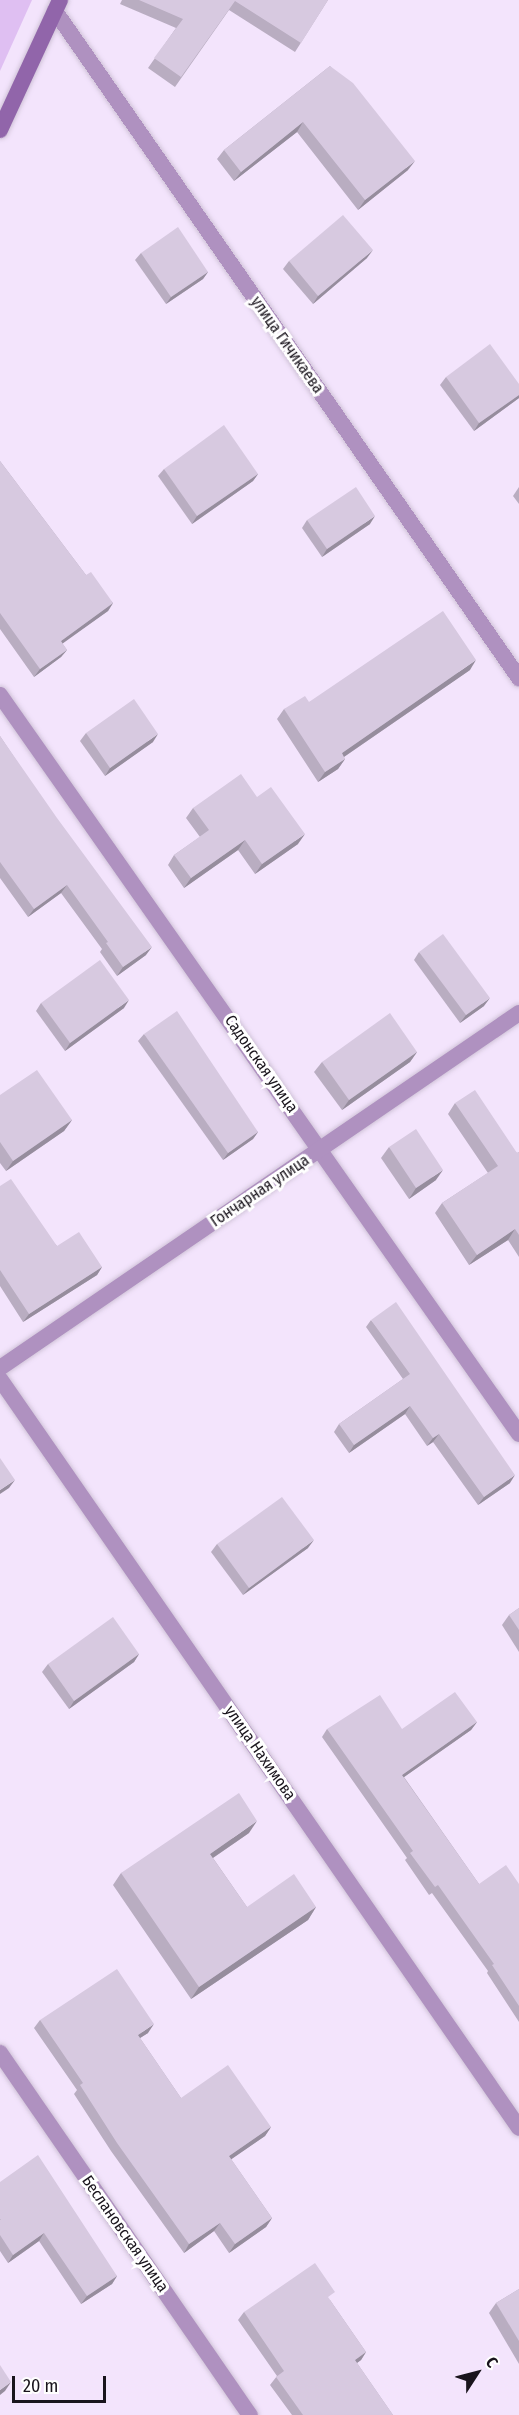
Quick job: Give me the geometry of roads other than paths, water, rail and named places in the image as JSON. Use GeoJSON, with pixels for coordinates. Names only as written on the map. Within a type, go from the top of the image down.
{"type":"FeatureCollection","features":[{"type":"Feature","properties":{"kind":"main road"},"geometry":{"type":"LineString","coordinates":[[0,130],[57,6]]}},
{"type":"Feature","properties":{"kind":"street","name":"улица Гичикаева"},"geometry":{"type":"LineString","coordinates":[[57,6],[519,678]]}},
{"type":"Feature","properties":{"kind":"street","name":"Садонская улица"},"geometry":{"type":"LineString","coordinates":[[0,695],[519,1434]]}},
{"type":"Feature","properties":{"kind":"street","name":"Гончарная улица"},"geometry":{"type":"LineString","coordinates":[[0,1368],[519,1013]]}},
{"type":"Feature","properties":{"kind":"street","name":"улица Нахимова"},"geometry":{"type":"LineString","coordinates":[[0,1379],[519,2128]]}},
{"type":"Feature","properties":{"kind":"street","name":"Беслановская улица"},"geometry":{"type":"LineString","coordinates":[[0,2053],[250,2415]]}}]}
